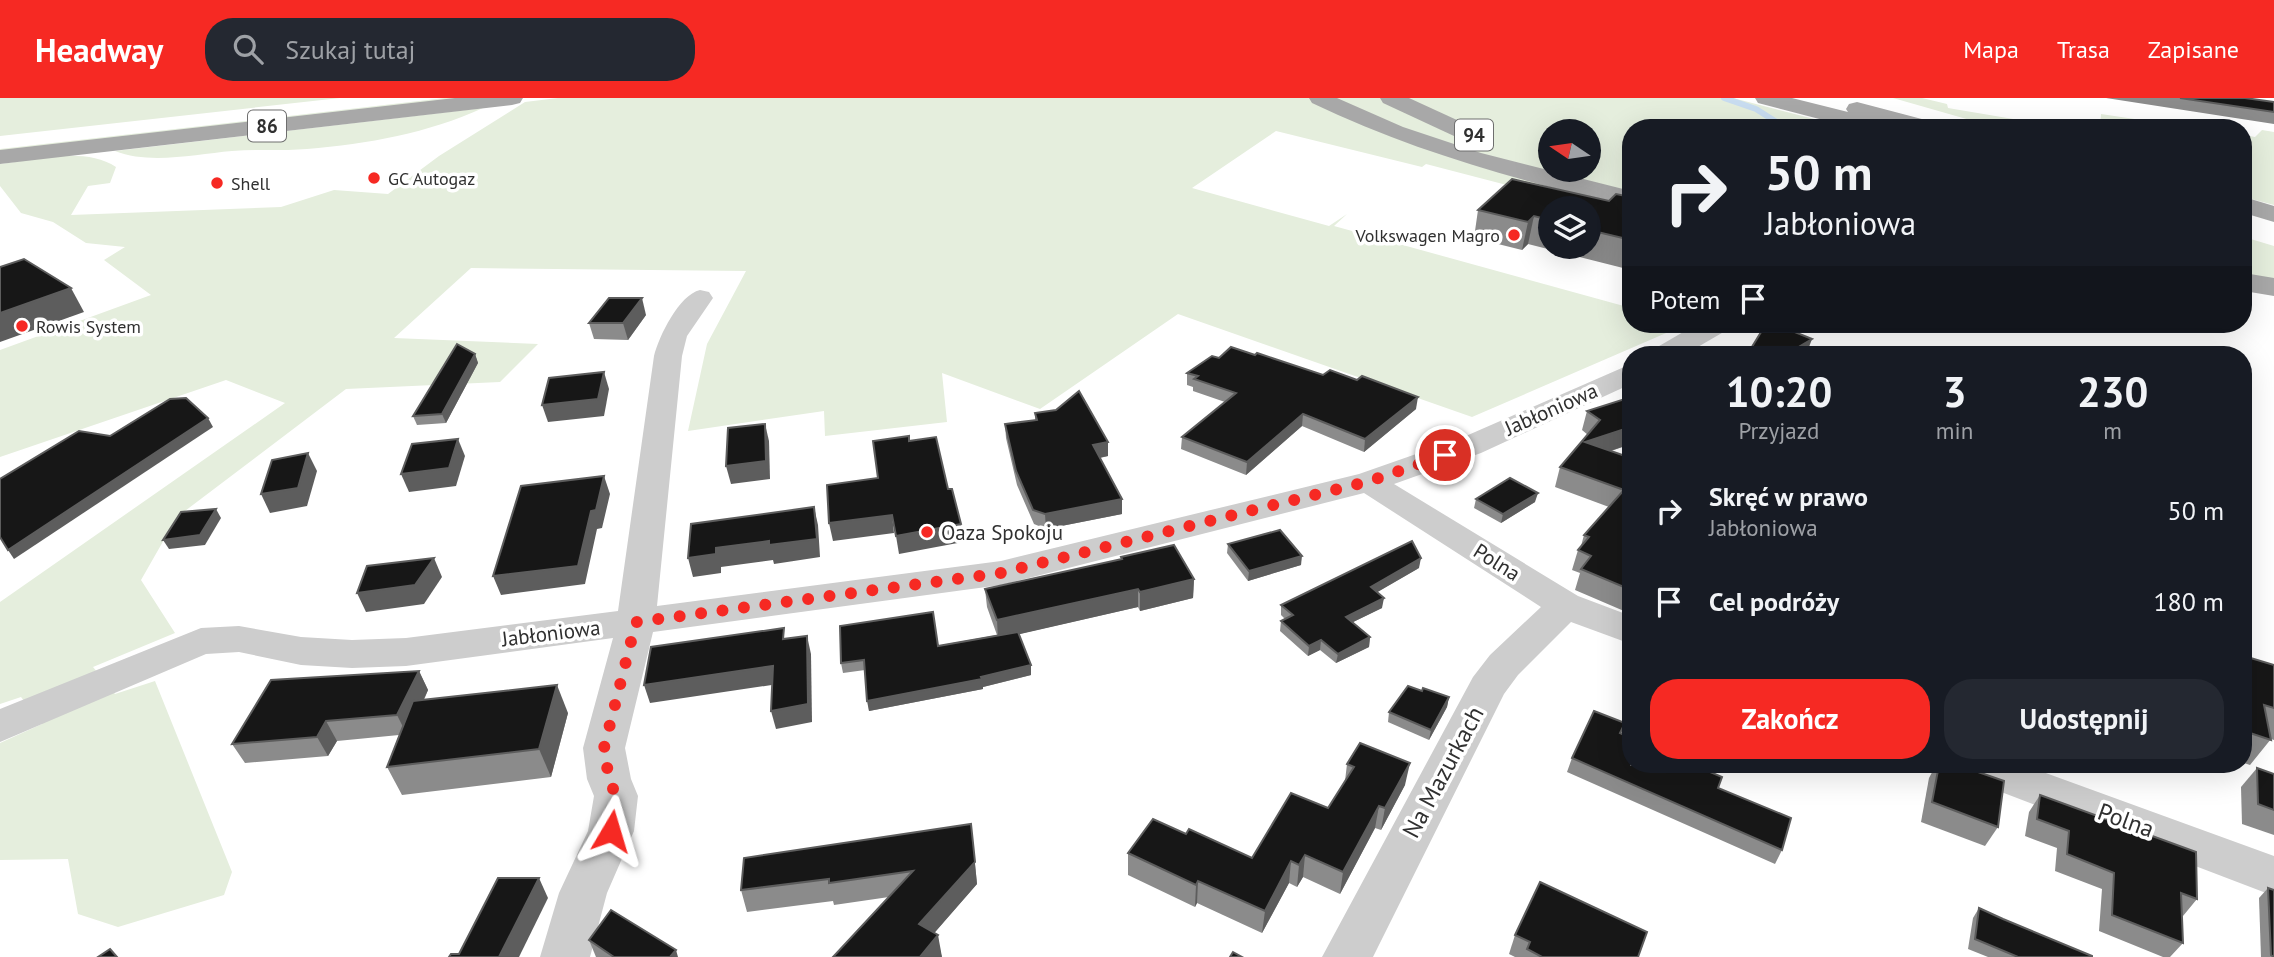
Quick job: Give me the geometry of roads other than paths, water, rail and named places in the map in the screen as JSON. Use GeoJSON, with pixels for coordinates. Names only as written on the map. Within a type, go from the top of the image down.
{"type":"FeatureCollection","features":[{"type":"Feature","properties":{"kind":"main road","name":"86"},"geometry":{"type":"LineString","coordinates":[[0,142],[387,98]]}},
{"type":"Feature","properties":{"kind":"main road","name":"86"},"geometry":{"type":"LineString","coordinates":[[0,157],[512,98]]}},
{"type":"Feature","properties":{"kind":"main road"},"geometry":{"type":"LineString","coordinates":[[1320,98],[1403,134],[1538,167]]}},
{"type":"Feature","properties":{"kind":"main road","name":"94"},"geometry":{"type":"LineString","coordinates":[[1391,98],[1538,165]]}},
{"type":"Feature","properties":{"kind":"main road"},"geometry":{"type":"LineString","coordinates":[[1743,98],[1792,119]]}},
{"type":"Feature","properties":{"kind":"main road"},"geometry":{"type":"LineString","coordinates":[[1766,98],[1847,119]]}},
{"type":"Feature","properties":{"kind":"main road"},"geometry":{"type":"LineString","coordinates":[[1813,98],[1906,119]]}},
{"type":"Feature","properties":{"kind":"main road"},"geometry":{"type":"LineString","coordinates":[[1845,98],[1914,119]]}},
{"type":"Feature","properties":{"kind":"main road"},"geometry":{"type":"LineString","coordinates":[[1601,174],[1622,178]]}},
{"type":"Feature","properties":{"kind":"main road"},"geometry":{"type":"LineString","coordinates":[[1583,182],[1622,196]]}},
{"type":"Feature","properties":{"kind":"main road"},"geometry":{"type":"LineString","coordinates":[[2252,208],[2274,216]]}},
{"type":"Feature","properties":{"kind":"main road"},"geometry":{"type":"LineString","coordinates":[[2252,212],[2274,216]]}},
{"type":"Feature","properties":{"kind":"main road"},"geometry":{"type":"LineString","coordinates":[[2252,228],[2274,235]]}},
{"type":"Feature","properties":{"kind":"main road"},"geometry":{"type":"LineString","coordinates":[[2252,283],[2274,287]]}},
{"type":"Feature","properties":{"kind":"street"},"geometry":{"type":"LineString","coordinates":[[1567,182],[1592,197],[1622,204]]}},
{"type":"Feature","properties":{"kind":"street"},"geometry":{"type":"LineString","coordinates":[[565,957],[583,893],[611,831],[616,796],[609,779],[604,748],[636,622],[668,356],[673,336],[700,298]]}},
{"type":"Feature","properties":{"kind":"street"},"geometry":{"type":"LineString","coordinates":[[1679,346],[1702,333]]}},
{"type":"Feature","properties":{"kind":"street","name":"Jabłoniowa"},"geometry":{"type":"LineString","coordinates":[[0,726],[201,641],[239,639],[301,651],[352,654],[405,652],[1001,573],[1370,481],[1470,446],[1622,377]]}},
{"type":"Feature","properties":{"kind":"street","name":"Polna"},"geometry":{"type":"LineString","coordinates":[[1370,481],[1383,492],[1565,605],[1622,627]]}},
{"type":"Feature","properties":{"kind":"street","name":"Na Mazurkach"},"geometry":{"type":"LineString","coordinates":[[1347,957],[1487,687],[1504,665],[1565,605]]}},
{"type":"Feature","properties":{"kind":"street","name":"Polna"},"geometry":{"type":"LineString","coordinates":[[1999,773],[2274,876]]}},
{"type":"Feature","properties":{"kind":"waterway"},"geometry":{"type":"LineString","coordinates":[[1724,98],[1756,109],[1772,119]]}},
{"type":"Feature","properties":{"kind":"place","name":"GC Autogaz"},"geometry":{"type":"Point","coordinates":[374,178]}},
{"type":"Feature","properties":{"kind":"place","name":"Shell"},"geometry":{"type":"Point","coordinates":[217,183]}},
{"type":"Feature","properties":{"kind":"place","name":"Volkswagen Magro"},"geometry":{"type":"Point","coordinates":[1514,235]}},
{"type":"Feature","properties":{"kind":"place","name":"Rowis System"},"geometry":{"type":"Point","coordinates":[22,326]}},
{"type":"Feature","properties":{"kind":"place","name":"Oaza Spokoju"},"geometry":{"type":"Point","coordinates":[927,532]}}]}
